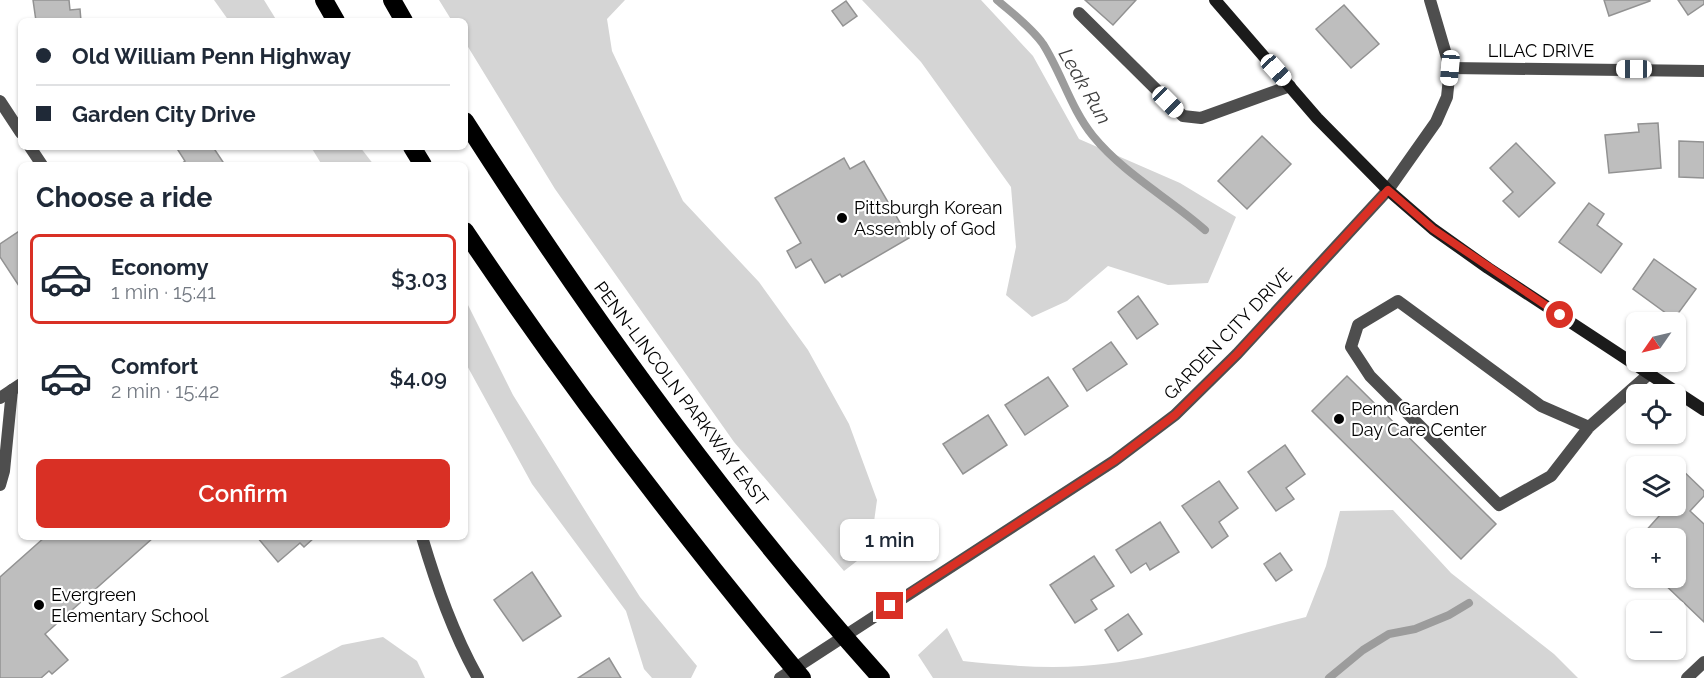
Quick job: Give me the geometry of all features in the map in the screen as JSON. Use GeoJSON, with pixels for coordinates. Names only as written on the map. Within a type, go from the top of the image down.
{"type":"FeatureCollection","features":[{"type":"Feature","properties":{"kind":"highway"},"geometry":{"type":"LineString","coordinates":[[324,0],[334,18]]}},
{"type":"Feature","properties":{"kind":"highway"},"geometry":{"type":"LineString","coordinates":[[392,0],[402,18]]}},
{"type":"Feature","properties":{"kind":"highway","name":"PENN-LINCOLN PARKWAY EAST"},"geometry":{"type":"LineString","coordinates":[[468,126],[576,290],[657,401],[776,554],[881,678]]}},
{"type":"Feature","properties":{"kind":"highway"},"geometry":{"type":"LineString","coordinates":[[468,236],[527,324],[665,510],[802,678]]}},
{"type":"Feature","properties":{"kind":"main road"},"geometry":{"type":"LineString","coordinates":[[1215,0],[1290,86],[1388,190],[1433,229],[1488,268],[1704,410]]}},
{"type":"Feature","properties":{"kind":"street","name":"GARDEN CITY DRIVE"},"geometry":{"type":"LineString","coordinates":[[780,678],[1114,461],[1175,415],[1237,354],[1388,190],[1436,122],[1448,97],[1450,68],[1430,0]]}},
{"type":"Feature","properties":{"kind":"street"},"geometry":{"type":"LineString","coordinates":[[1079,13],[1183,116],[1201,118],[1290,86]]}},
{"type":"Feature","properties":{"kind":"street","name":"LILAC DRIVE"},"geometry":{"type":"LineString","coordinates":[[1450,68],[1704,71]]}},
{"type":"Feature","properties":{"kind":"street"},"geometry":{"type":"LineString","coordinates":[[0,101],[18,128]]}},
{"type":"Feature","properties":{"kind":"street"},"geometry":{"type":"LineString","coordinates":[[1589,427],[1541,406],[1398,301],[1358,325],[1351,347],[1370,376],[1499,505],[1551,476],[1589,427],[1649,374]]}},
{"type":"Feature","properties":{"kind":"street"},"geometry":{"type":"LineString","coordinates":[[0,398],[16,387]]}},
{"type":"Feature","properties":{"kind":"street"},"geometry":{"type":"LineString","coordinates":[[0,485],[16,387]]}},
{"type":"Feature","properties":{"kind":"street"},"geometry":{"type":"LineString","coordinates":[[423,540],[450,622],[478,678]]}},
{"type":"Feature","properties":{"kind":"street"},"geometry":{"type":"LineString","coordinates":[[1687,678],[1704,662]]}},
{"type":"Feature","properties":{"kind":"shaded area"},"geometry":{"type":"Polygon","coordinates":[[[214,0],[264,0],[275,18],[227,18],[214,0]]]}},
{"type":"Feature","properties":{"kind":"shaded area"},"geometry":{"type":"Polygon","coordinates":[[[439,0],[625,0],[607,19],[612,51],[683,201],[759,282],[808,350],[849,424],[877,500],[870,551],[844,571],[734,442],[555,189],[468,47],[468,18],[450,18],[439,0]]]}},
{"type":"Feature","properties":{"kind":"shaded area"},"geometry":{"type":"Polygon","coordinates":[[[862,0],[981,0],[1033,56],[1079,139],[1180,183],[1236,217],[1208,283],[1168,285],[1108,266],[1067,301],[1032,317],[1006,295],[1016,247],[1011,187],[921,62],[862,0]]]}},
{"type":"Feature","properties":{"kind":"shaded area"},"geometry":{"type":"Polygon","coordinates":[[[313,150],[362,150],[372,162],[320,162],[313,150]]]}},
{"type":"Feature","properties":{"kind":"shaded area"},"geometry":{"type":"Polygon","coordinates":[[[468,305],[513,395],[591,520],[640,597],[697,666],[691,678],[652,678],[644,669],[626,611],[532,484],[468,367],[468,305]]]}},
{"type":"Feature","properties":{"kind":"shaded area"},"geometry":{"type":"Polygon","coordinates":[[[1393,510],[1451,573],[1554,654],[1578,678],[933,678],[918,655],[947,628],[963,661],[1037,667],[1082,666],[1167,653],[1306,617],[1326,566],[1340,511],[1393,510]]]}},
{"type":"Feature","properties":{"kind":"shaded area"},"geometry":{"type":"Polygon","coordinates":[[[383,637],[417,661],[425,678],[280,678],[342,645],[383,637]]]}},
{"type":"Feature","properties":{"kind":"building"},"geometry":{"type":"Polygon","coordinates":[[[33,0],[69,0],[70,10],[80,9],[81,18],[36,18],[33,0]]]}},
{"type":"Feature","properties":{"kind":"building"},"geometry":{"type":"Polygon","coordinates":[[[1085,0],[1136,0],[1113,25],[1085,0]]]}},
{"type":"Feature","properties":{"kind":"building"},"geometry":{"type":"Polygon","coordinates":[[[1604,0],[1650,0],[1650,1],[1609,16],[1604,0]]]}},
{"type":"Feature","properties":{"kind":"building"},"geometry":{"type":"Polygon","coordinates":[[[1678,0],[1704,0],[1704,4],[1688,15],[1678,0]]]}},
{"type":"Feature","properties":{"kind":"building"},"geometry":{"type":"Polygon","coordinates":[[[846,1],[857,16],[843,26],[832,11],[846,1]]]}},
{"type":"Feature","properties":{"kind":"building"},"geometry":{"type":"Polygon","coordinates":[[[1344,5],[1379,44],[1351,68],[1316,29],[1344,5]]]}},
{"type":"Feature","properties":{"kind":"building"},"geometry":{"type":"Polygon","coordinates":[[[1658,123],[1661,168],[1609,173],[1605,135],[1639,132],[1638,124],[1658,123]]]}},
{"type":"Feature","properties":{"kind":"building"},"geometry":{"type":"Polygon","coordinates":[[[1262,136],[1291,164],[1247,209],[1218,181],[1262,136]]]}},
{"type":"Feature","properties":{"kind":"building"},"geometry":{"type":"Polygon","coordinates":[[[1679,141],[1704,142],[1704,178],[1679,177],[1679,141]]]}},
{"type":"Feature","properties":{"kind":"building"},"geometry":{"type":"Polygon","coordinates":[[[1516,143],[1555,183],[1519,217],[1503,201],[1513,192],[1490,168],[1516,143]]]}},
{"type":"Feature","properties":{"kind":"building"},"geometry":{"type":"Polygon","coordinates":[[[178,150],[215,150],[223,162],[184,162],[178,150]]]}},
{"type":"Feature","properties":{"kind":"building","name":"Pittsburgh Korean Assembly of God"},"geometry":{"type":"Polygon","coordinates":[[[844,158],[850,169],[864,161],[909,238],[842,277],[840,274],[825,283],[811,259],[796,268],[787,251],[801,243],[775,198],[844,158]]]}},
{"type":"Feature","properties":{"kind":"building"},"geometry":{"type":"Polygon","coordinates":[[[1589,203],[1604,214],[1597,225],[1622,244],[1601,273],[1559,242],[1589,203]]]}},
{"type":"Feature","properties":{"kind":"building"},"geometry":{"type":"Polygon","coordinates":[[[18,232],[18,284],[0,257],[0,244],[18,232]]]}},
{"type":"Feature","properties":{"kind":"building"},"geometry":{"type":"Polygon","coordinates":[[[1654,259],[1696,289],[1679,312],[1664,312],[1633,289],[1654,259]]]}},
{"type":"Feature","properties":{"kind":"building"},"geometry":{"type":"Polygon","coordinates":[[[1138,296],[1158,324],[1137,339],[1118,312],[1138,296]]]}},
{"type":"Feature","properties":{"kind":"building"},"geometry":{"type":"Polygon","coordinates":[[[1111,342],[1127,364],[1087,391],[1073,369],[1111,342]]]}},
{"type":"Feature","properties":{"kind":"building"},"geometry":{"type":"Polygon","coordinates":[[[1347,376],[1496,524],[1461,559],[1312,411],[1347,376]]]}},
{"type":"Feature","properties":{"kind":"building"},"geometry":{"type":"Polygon","coordinates":[[[1048,377],[1068,406],[1025,435],[1005,405],[1048,377]]]}},
{"type":"Feature","properties":{"kind":"building"},"geometry":{"type":"Polygon","coordinates":[[[988,415],[1007,445],[963,474],[943,444],[988,415]]]}},
{"type":"Feature","properties":{"kind":"building"},"geometry":{"type":"Polygon","coordinates":[[[1285,445],[1305,474],[1286,488],[1294,499],[1276,511],[1248,472],[1285,445]]]}},
{"type":"Feature","properties":{"kind":"building"},"geometry":{"type":"Polygon","coordinates":[[[1686,474],[1704,491],[1704,496],[1690,511],[1704,524],[1704,622],[1686,605],[1686,600],[1681,600],[1668,588],[1686,588],[1686,528],[1648,528],[1659,516],[1686,516],[1686,474]]]}},
{"type":"Feature","properties":{"kind":"building"},"geometry":{"type":"Polygon","coordinates":[[[1219,481],[1238,508],[1219,522],[1228,536],[1212,548],[1182,506],[1219,481]]]}},
{"type":"Feature","properties":{"kind":"building"},"geometry":{"type":"Polygon","coordinates":[[[1160,522],[1179,552],[1150,570],[1146,563],[1131,573],[1116,550],[1160,522]]]}},
{"type":"Feature","properties":{"kind":"building","name":"Evergreen Elementary School"},"geometry":{"type":"Polygon","coordinates":[[[42,540],[151,540],[45,634],[68,660],[52,674],[49,671],[41,678],[0,678],[0,577],[42,540]]]}},
{"type":"Feature","properties":{"kind":"building"},"geometry":{"type":"Polygon","coordinates":[[[260,540],[312,540],[304,547],[300,543],[278,562],[260,540]]]}},
{"type":"Feature","properties":{"kind":"building"},"geometry":{"type":"Polygon","coordinates":[[[1280,553],[1292,570],[1276,581],[1264,564],[1280,553]]]}},
{"type":"Feature","properties":{"kind":"building"},"geometry":{"type":"Polygon","coordinates":[[[1094,556],[1114,586],[1091,600],[1097,609],[1075,623],[1050,585],[1094,556]]]}},
{"type":"Feature","properties":{"kind":"building"},"geometry":{"type":"Polygon","coordinates":[[[532,572],[561,616],[523,641],[494,600],[532,572]]]}},
{"type":"Feature","properties":{"kind":"building"},"geometry":{"type":"Polygon","coordinates":[[[1128,614],[1142,634],[1118,651],[1105,630],[1128,614]]]}},
{"type":"Feature","properties":{"kind":"building"},"geometry":{"type":"Polygon","coordinates":[[[609,658],[621,678],[578,678],[609,658]]]}},
{"type":"Feature","properties":{"kind":"waterway","name":"Leak Run"},"geometry":{"type":"LineString","coordinates":[[997,0],[1027,26],[1043,44],[1085,126],[1105,150],[1205,230]]}},
{"type":"Feature","properties":{"kind":"waterway"},"geometry":{"type":"LineString","coordinates":[[1329,678],[1363,650],[1389,634],[1415,629],[1449,615],[1469,603]]}},
{"type":"Feature","properties":{"kind":"place","name":"Pittsburgh Korean Assembly of God"},"geometry":{"type":"Point","coordinates":[842,218]}},
{"type":"Feature","properties":{"kind":"place","name":"Penn Garden Day Care Center"},"geometry":{"type":"Point","coordinates":[1339,419]}},
{"type":"Feature","properties":{"kind":"place","name":"Evergreen Elementary School"},"geometry":{"type":"Point","coordinates":[39,605]}},
{"type":"Feature","properties":{"kind":"route"},"geometry":{"type":"LineString","coordinates":[[890,606],[1114,461],[1175,415],[1206,387],[1388,190],[1433,229],[1560,315]]}}]}
